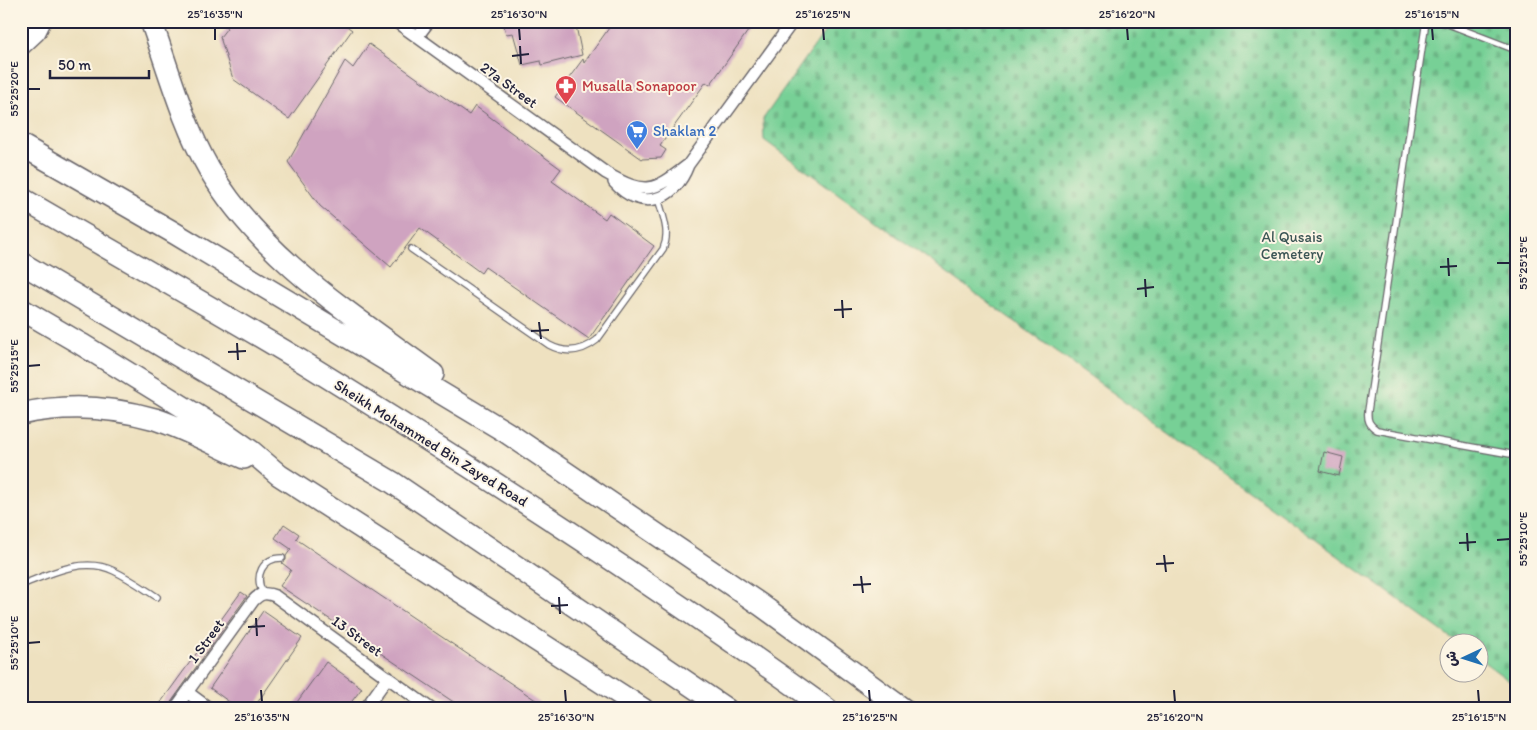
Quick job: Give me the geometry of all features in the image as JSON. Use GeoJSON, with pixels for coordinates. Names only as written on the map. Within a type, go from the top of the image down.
{"type":"FeatureCollection","features":[{"type":"Feature","properties":{"kind":"highway"},"geometry":{"type":"LineString","coordinates":[[21,44],[35,31],[40,21]]}},
{"type":"Feature","properties":{"kind":"highway"},"geometry":{"type":"LineString","coordinates":[[151,21],[190,130],[209,169],[233,205],[261,238],[292,268],[479,408],[506,432]]}},
{"type":"Feature","properties":{"kind":"highway"},"geometry":{"type":"LineString","coordinates":[[21,145],[171,231],[506,432],[761,605],[903,709]]}},
{"type":"Feature","properties":{"kind":"highway","name":"Sheikh Mohammed Bin Zayed Road"},"geometry":{"type":"LineString","coordinates":[[21,198],[300,361],[443,449],[766,664],[827,709]]}},
{"type":"Feature","properties":{"kind":"highway"},"geometry":{"type":"LineString","coordinates":[[21,262],[392,482],[726,709]]}},
{"type":"Feature","properties":{"kind":"highway"},"geometry":{"type":"LineString","coordinates":[[21,309],[224,432],[251,451],[279,475]]}},
{"type":"Feature","properties":{"kind":"highway"},"geometry":{"type":"LineString","coordinates":[[21,414],[50,409],[72,408],[115,410],[136,414],[157,420],[203,439],[279,475],[643,709]]}},
{"type":"Feature","properties":{"kind":"street","name":"27a Street"},"geometry":{"type":"LineString","coordinates":[[395,21],[606,173],[635,187],[652,188],[666,183],[688,165],[793,21]]}},
{"type":"Feature","properties":{"kind":"street"},"geometry":{"type":"LineString","coordinates":[[417,37],[428,21]]}},
{"type":"Feature","properties":{"kind":"street","name":"27a Street"},"geometry":{"type":"LineString","coordinates":[[606,173],[631,196],[645,200],[658,198],[677,187],[684,177],[688,165]]}},
{"type":"Feature","properties":{"kind":"street","name":"13 Street"},"geometry":{"type":"LineString","coordinates":[[263,593],[275,596],[431,709]]}},
{"type":"Feature","properties":{"kind":"street","name":"1 Street"},"geometry":{"type":"LineString","coordinates":[[175,709],[253,601],[263,593]]}},
{"type":"Feature","properties":{"kind":"street"},"geometry":{"type":"LineString","coordinates":[[365,709],[388,677]]}},
{"type":"Feature","properties":{"kind":"street"},"geometry":{"type":"LineString","coordinates":[[187,692],[210,709]]}},
{"type":"Feature","properties":{"kind":"lane"},"geometry":{"type":"LineString","coordinates":[[1426,21],[1370,392],[1368,421],[1377,430],[1516,456]]}},
{"type":"Feature","properties":{"kind":"lane"},"geometry":{"type":"LineString","coordinates":[[1440,21],[1516,50]]}},
{"type":"Feature","properties":{"kind":"lane"},"geometry":{"type":"LineString","coordinates":[[411,249],[549,345],[563,351],[578,350],[591,345],[597,340],[663,249],[667,240],[667,230],[658,198]]}},
{"type":"Feature","properties":{"kind":"lane"},"geometry":{"type":"LineString","coordinates":[[263,593],[259,587],[260,571],[270,560],[282,558]]}},
{"type":"Feature","properties":{"kind":"lane"},"geometry":{"type":"LineString","coordinates":[[22,585],[75,566],[101,566],[113,570],[157,597]]}},
{"type":"Feature","properties":{"kind":"green space","name":"Al Qusais Cemetery"},"geometry":{"type":"Polygon","coordinates":[[[832,21],[1516,21],[1516,686],[1490,666],[1490,632],[1443,632],[764,140],[763,119],[832,21]]]}},
{"type":"Feature","properties":{"kind":"building"},"geometry":{"type":"Polygon","coordinates":[[[219,21],[340,21],[352,30],[289,119],[233,79],[220,37],[227,28],[219,21]]]}},
{"type":"Feature","properties":{"kind":"building"},"geometry":{"type":"Polygon","coordinates":[[[503,21],[575,21],[582,55],[542,65],[541,61],[522,65],[513,33],[506,34],[503,21]]]}},
{"type":"Feature","properties":{"kind":"building"},"geometry":{"type":"Polygon","coordinates":[[[614,21],[654,21],[664,28],[669,21],[755,21],[710,85],[706,82],[660,146],[666,150],[661,158],[642,159],[555,97],[583,59],[584,63],[614,21]]]}},
{"type":"Feature","properties":{"kind":"building"},"geometry":{"type":"Polygon","coordinates":[[[369,44],[469,115],[475,106],[561,169],[552,181],[605,219],[609,213],[654,246],[589,339],[485,267],[481,273],[420,228],[391,267],[320,206],[288,162],[345,61],[353,68],[369,44]]]}},
{"type":"Feature","properties":{"kind":"building"},"geometry":{"type":"Polygon","coordinates":[[[1324,452],[1343,457],[1339,476],[1320,471],[1324,452]]]}},
{"type":"Feature","properties":{"kind":"building"},"geometry":{"type":"Polygon","coordinates":[[[284,524],[299,534],[296,539],[549,709],[464,709],[280,586],[291,570],[282,563],[286,560],[286,556],[291,549],[275,538],[284,524]]]}},
{"type":"Feature","properties":{"kind":"building"},"geometry":{"type":"Polygon","coordinates":[[[241,592],[247,596],[168,709],[156,709],[241,592]]]}},
{"type":"Feature","properties":{"kind":"building"},"geometry":{"type":"Polygon","coordinates":[[[263,611],[302,638],[253,709],[239,709],[210,688],[263,611]]]}},
{"type":"Feature","properties":{"kind":"building"},"geometry":{"type":"Polygon","coordinates":[[[326,662],[362,688],[346,709],[292,709],[326,662]]]}},
{"type":"Feature","properties":{"kind":"place","name":"Musalla Sonapoor"},"geometry":{"type":"Point","coordinates":[566,105]}},
{"type":"Feature","properties":{"kind":"place","name":"Shaklan 2"},"geometry":{"type":"Point","coordinates":[637,150]}}]}
